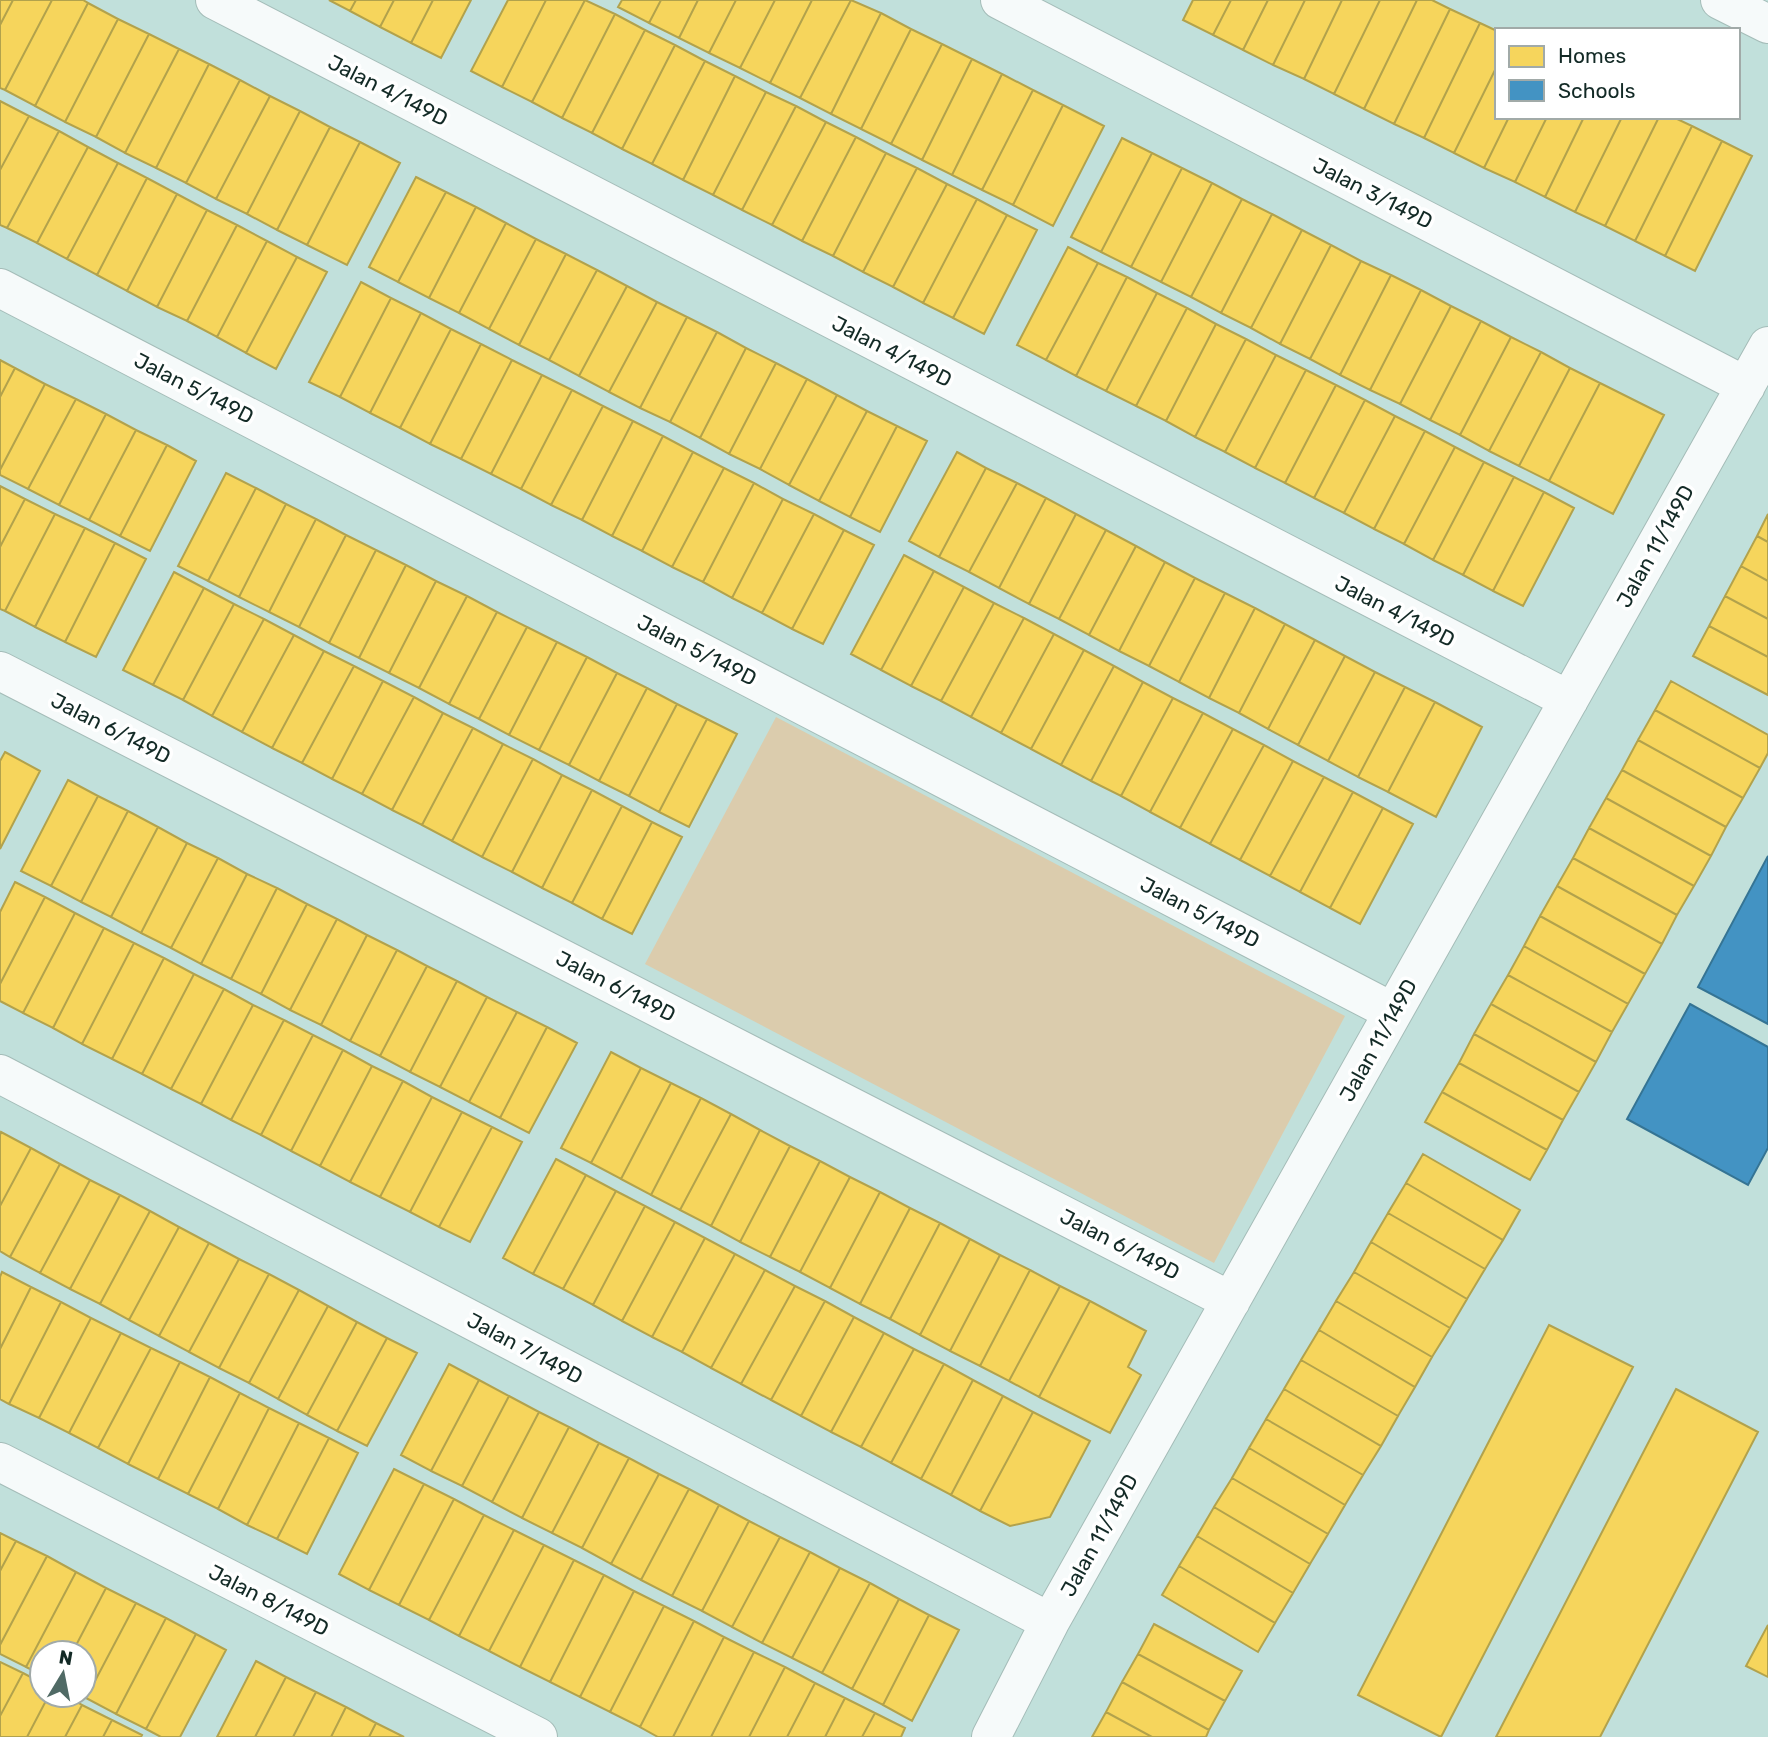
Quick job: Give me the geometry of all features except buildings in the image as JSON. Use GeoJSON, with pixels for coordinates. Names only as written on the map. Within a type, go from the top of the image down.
{"type":"FeatureCollection","features":[{"type":"Feature","properties":{"kind":"street","name":"Jalan 4/149D"},"geometry":{"type":"LineString","coordinates":[[215,0],[1569,701]]}},
{"type":"Feature","properties":{"kind":"street","name":"Jalan 3/149D"},"geometry":{"type":"LineString","coordinates":[[1000,0],[1746,386]]}},
{"type":"Feature","properties":{"kind":"street"},"geometry":{"type":"LineString","coordinates":[[1720,0],[1768,24]]}},
{"type":"Feature","properties":{"kind":"street","name":"Jalan 5/149D"},"geometry":{"type":"LineString","coordinates":[[0,288],[1393,1012]]}},
{"type":"Feature","properties":{"kind":"street","name":"Jalan 11/149D"},"geometry":{"type":"LineString","coordinates":[[991,1737],[1050,1622],[1768,346]]}},
{"type":"Feature","properties":{"kind":"street","name":"Jalan 6/149D"},"geometry":{"type":"LineString","coordinates":[[0,671],[1231,1301]]}},
{"type":"Feature","properties":{"kind":"street","name":"Jalan 7/149D"},"geometry":{"type":"LineString","coordinates":[[0,1074],[1050,1622]]}},
{"type":"Feature","properties":{"kind":"street","name":"Jalan 8/149D"},"geometry":{"type":"LineString","coordinates":[[0,1462],[538,1737]]}},
{"type":"Feature","properties":{"kind":"shaded area"},"geometry":{"type":"Polygon","coordinates":[[[776,717],[1345,1016],[1214,1263],[645,964],[776,717]]]}}]}
